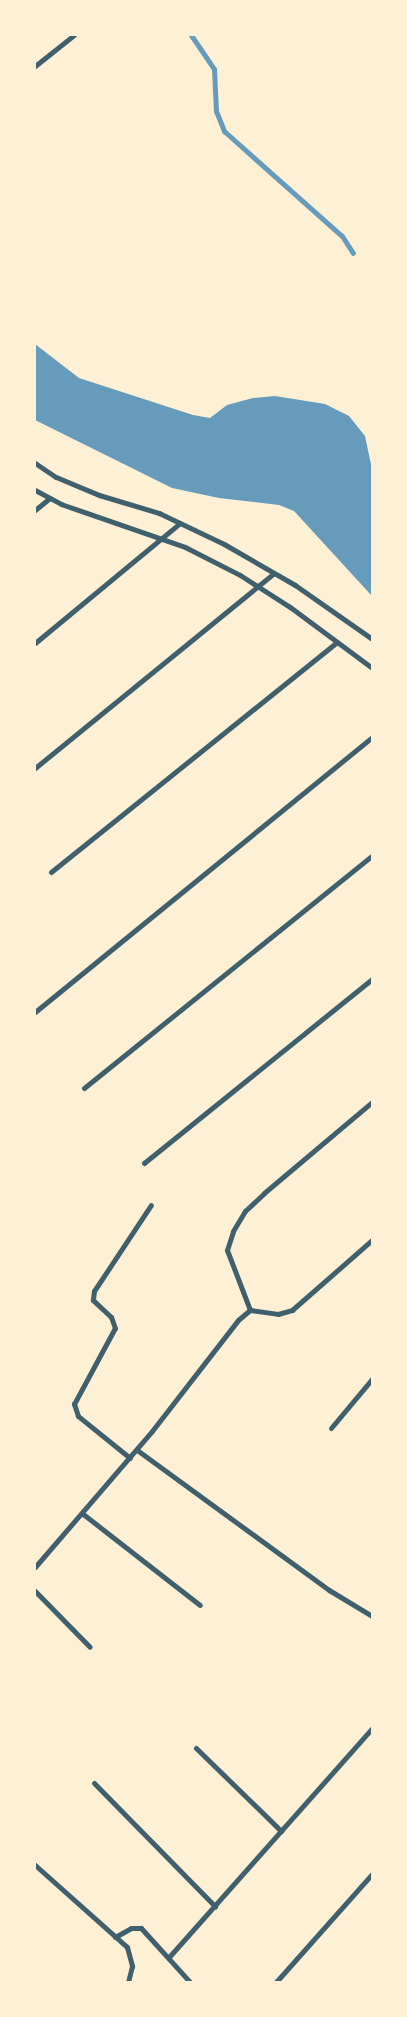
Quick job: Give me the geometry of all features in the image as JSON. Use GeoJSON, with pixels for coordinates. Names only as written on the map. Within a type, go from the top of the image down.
{"type":"FeatureCollection","features":[{"type":"Feature","properties":{"kind":"street"},"geometry":{"type":"LineString","coordinates":[[35,66],[74,35]]}},
{"type":"Feature","properties":{"kind":"street"},"geometry":{"type":"LineString","coordinates":[[35,463],[56,477],[99,495],[159,513],[180,523],[274,573],[372,639]]}},
{"type":"Feature","properties":{"kind":"street"},"geometry":{"type":"LineString","coordinates":[[35,490],[50,498],[163,539],[258,587],[372,668]]}},
{"type":"Feature","properties":{"kind":"street"},"geometry":{"type":"LineString","coordinates":[[35,510],[50,498]]}},
{"type":"Feature","properties":{"kind":"street"},"geometry":{"type":"LineString","coordinates":[[35,643],[180,523]]}},
{"type":"Feature","properties":{"kind":"street"},"geometry":{"type":"LineString","coordinates":[[35,768],[274,573]]}},
{"type":"Feature","properties":{"kind":"street"},"geometry":{"type":"LineString","coordinates":[[51,872],[337,642]]}},
{"type":"Feature","properties":{"kind":"street"},"geometry":{"type":"LineString","coordinates":[[35,1012],[372,737]]}},
{"type":"Feature","properties":{"kind":"street"},"geometry":{"type":"LineString","coordinates":[[84,1088],[372,856]]}},
{"type":"Feature","properties":{"kind":"street"},"geometry":{"type":"LineString","coordinates":[[144,1163],[372,979]]}},
{"type":"Feature","properties":{"kind":"street"},"geometry":{"type":"LineString","coordinates":[[250,1310],[227,1250],[233,1231],[245,1211],[264,1193],[372,1102]]}},
{"type":"Feature","properties":{"kind":"street"},"geometry":{"type":"LineString","coordinates":[[130,1458],[78,1416],[74,1404],[115,1328],[111,1318],[93,1300],[94,1291],[151,1205]]}},
{"type":"Feature","properties":{"kind":"street"},"geometry":{"type":"LineString","coordinates":[[35,1567],[137,1450],[238,1320],[250,1310],[278,1314],[292,1310],[372,1240]]}},
{"type":"Feature","properties":{"kind":"street"},"geometry":{"type":"LineString","coordinates":[[331,1428],[372,1380]]}},
{"type":"Feature","properties":{"kind":"street"},"geometry":{"type":"LineString","coordinates":[[137,1450],[329,1590],[372,1616]]}},
{"type":"Feature","properties":{"kind":"street"},"geometry":{"type":"LineString","coordinates":[[83,1514],[200,1605]]}},
{"type":"Feature","properties":{"kind":"street"},"geometry":{"type":"LineString","coordinates":[[35,1591],[90,1647]]}},
{"type":"Feature","properties":{"kind":"street"},"geometry":{"type":"LineString","coordinates":[[169,1957],[372,1728]]}},
{"type":"Feature","properties":{"kind":"street"},"geometry":{"type":"LineString","coordinates":[[196,1748],[281,1832]]}},
{"type":"Feature","properties":{"kind":"street"},"geometry":{"type":"LineString","coordinates":[[94,1783],[215,1906]]}},
{"type":"Feature","properties":{"kind":"street"},"geometry":{"type":"LineString","coordinates":[[35,1865],[115,1936],[132,1955],[128,1982]]}},
{"type":"Feature","properties":{"kind":"street"},"geometry":{"type":"LineString","coordinates":[[276,1982],[372,1874]]}},
{"type":"Feature","properties":{"kind":"street"},"geometry":{"type":"LineString","coordinates":[[115,1936],[130,1928],[141,1928],[190,1982]]}},
{"type":"Feature","properties":{"kind":"water"},"geometry":{"type":"Polygon","coordinates":[[[35,344],[79,378],[193,415],[210,418],[227,405],[253,398],[275,396],[325,404],[349,416],[365,436],[372,469],[372,596],[294,511],[279,505],[219,498],[172,488],[35,420],[35,344]]]}},
{"type":"Feature","properties":{"kind":"waterway"},"geometry":{"type":"LineString","coordinates":[[191,35],[214,69],[216,111],[224,131],[342,236],[353,253]]}}]}
